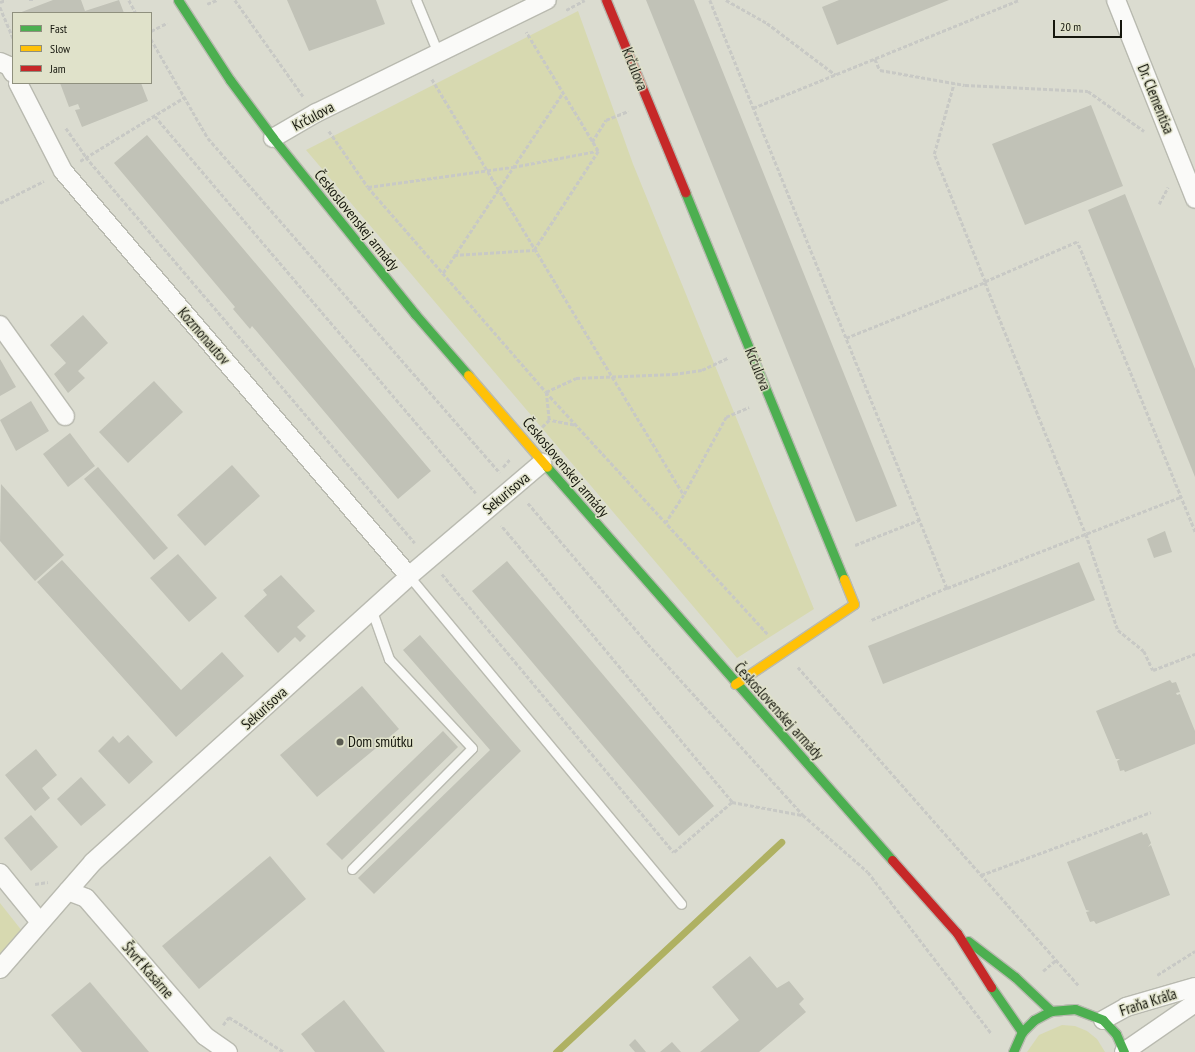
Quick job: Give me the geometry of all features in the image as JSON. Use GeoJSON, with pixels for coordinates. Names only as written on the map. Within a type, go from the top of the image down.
{"type":"FeatureCollection","features":[{"type":"Feature","properties":{"kind":"main road","name":"Československej armády"},"geometry":{"type":"LineString","coordinates":[[178,0],[230,80],[273,138],[415,314],[542,463],[735,684],[957,933],[1001,1004],[1022,1032]]}},
{"type":"Feature","properties":{"kind":"main road","name":"Krčulova"},"geometry":{"type":"LineString","coordinates":[[606,0],[854,604],[783,650],[735,684]]}},
{"type":"Feature","properties":{"kind":"main road","name":"Československej armády"},"geometry":{"type":"LineString","coordinates":[[957,933],[1015,977],[1051,1011]]}},
{"type":"Feature","properties":{"kind":"main road"},"geometry":{"type":"LineString","coordinates":[[1013,1052],[1022,1032],[1034,1020],[1051,1011],[1075,1010],[1093,1014],[1103,1020],[1116,1034],[1124,1052]]}},
{"type":"Feature","properties":{"kind":"street","name":"Krčulova"},"geometry":{"type":"LineString","coordinates":[[273,138],[316,113],[547,0]]}},
{"type":"Feature","properties":{"kind":"street","name":"Dr. Clementisa"},"geometry":{"type":"LineString","coordinates":[[1116,0],[1191,178],[1195,199]]}},
{"type":"Feature","properties":{"kind":"street"},"geometry":{"type":"LineString","coordinates":[[0,62],[10,66],[12,71]]}},
{"type":"Feature","properties":{"kind":"street","name":"Kozmonautov"},"geometry":{"type":"LineString","coordinates":[[19,84],[63,171],[409,576]]}},
{"type":"Feature","properties":{"kind":"street"},"geometry":{"type":"LineString","coordinates":[[0,325],[65,416]]}},
{"type":"Feature","properties":{"kind":"street","name":"Sekurisova"},"geometry":{"type":"LineString","coordinates":[[0,969],[93,862],[429,558],[542,463]]}},
{"type":"Feature","properties":{"kind":"street"},"geometry":{"type":"LineString","coordinates":[[0,873],[40,922]]}},
{"type":"Feature","properties":{"kind":"street","name":"Štvrť Kasárne"},"geometry":{"type":"LineString","coordinates":[[68,891],[86,898],[205,1036],[228,1052]]}},
{"type":"Feature","properties":{"kind":"street","name":"Fraňa Kráľa"},"geometry":{"type":"LineString","coordinates":[[1103,1020],[1126,1007],[1195,987]]}},
{"type":"Feature","properties":{"kind":"street","name":"Fraňa Kráľa"},"geometry":{"type":"LineString","coordinates":[[1124,1052],[1195,1003]]}},
{"type":"Feature","properties":{"kind":"lane"},"geometry":{"type":"LineString","coordinates":[[416,0],[438,53]]}},
{"type":"Feature","properties":{"kind":"lane"},"geometry":{"type":"LineString","coordinates":[[409,576],[681,904]]}},
{"type":"Feature","properties":{"kind":"lane"},"geometry":{"type":"LineString","coordinates":[[352,869],[472,748],[389,659],[372,611]]}},
{"type":"Feature","properties":{"kind":"path"},"geometry":{"type":"LineString","coordinates":[[0,2],[6,0]]}},
{"type":"Feature","properties":{"kind":"path"},"geometry":{"type":"LineString","coordinates":[[29,0],[35,0]]}},
{"type":"Feature","properties":{"kind":"path"},"geometry":{"type":"LineString","coordinates":[[129,0],[135,12]]}},
{"type":"Feature","properties":{"kind":"path"},"geometry":{"type":"LineString","coordinates":[[235,0],[368,187],[575,425],[783,650],[1085,991]]}},
{"type":"Feature","properties":{"kind":"path"},"geometry":{"type":"LineString","coordinates":[[710,0],[947,588]]}},
{"type":"Feature","properties":{"kind":"path"},"geometry":{"type":"LineString","coordinates":[[726,0],[767,23],[836,74]]}},
{"type":"Feature","properties":{"kind":"path"},"geometry":{"type":"LineString","coordinates":[[753,108],[1019,0]]}},
{"type":"Feature","properties":{"kind":"path"},"geometry":{"type":"LineString","coordinates":[[0,7],[12,36]]}},
{"type":"Feature","properties":{"kind":"path"},"geometry":{"type":"LineString","coordinates":[[524,30],[598,151]]}},
{"type":"Feature","properties":{"kind":"path"},"geometry":{"type":"LineString","coordinates":[[152,40],[208,138],[648,644],[803,815],[868,872],[995,1038]]}},
{"type":"Feature","properties":{"kind":"path"},"geometry":{"type":"LineString","coordinates":[[875,59],[880,70],[954,83],[1088,91],[1148,134]]}},
{"type":"Feature","properties":{"kind":"path"},"geometry":{"type":"LineString","coordinates":[[430,77],[485,171],[684,495]]}},
{"type":"Feature","properties":{"kind":"path"},"geometry":{"type":"LineString","coordinates":[[954,83],[934,154],[1086,534],[1118,630],[1144,650],[1153,670],[1195,654]]}},
{"type":"Feature","properties":{"kind":"path"},"geometry":{"type":"LineString","coordinates":[[444,273],[454,255],[562,94]]}},
{"type":"Feature","properties":{"kind":"path"},"geometry":{"type":"LineString","coordinates":[[0,203],[63,171],[185,97]]}},
{"type":"Feature","properties":{"kind":"path"},"geometry":{"type":"LineString","coordinates":[[592,142],[606,120],[648,102]]}},
{"type":"Feature","properties":{"kind":"path"},"geometry":{"type":"LineString","coordinates":[[155,116],[487,508],[515,546],[732,802],[803,815]]}},
{"type":"Feature","properties":{"kind":"path"},"geometry":{"type":"LineString","coordinates":[[368,187],[513,167],[598,151]]}},
{"type":"Feature","properties":{"kind":"path"},"geometry":{"type":"LineString","coordinates":[[534,250],[598,151]]}},
{"type":"Feature","properties":{"kind":"path"},"geometry":{"type":"LineString","coordinates":[[86,157],[429,558],[674,852],[732,802]]}},
{"type":"Feature","properties":{"kind":"path"},"geometry":{"type":"LineString","coordinates":[[846,338],[985,282],[1077,242],[1195,532]]}},
{"type":"Feature","properties":{"kind":"path"},"geometry":{"type":"LineString","coordinates":[[454,255],[534,250]]}},
{"type":"Feature","properties":{"kind":"path"},"geometry":{"type":"LineString","coordinates":[[546,392],[576,378],[674,374],[702,370],[749,349]]}},
{"type":"Feature","properties":{"kind":"path"},"geometry":{"type":"LineString","coordinates":[[546,392],[549,420],[575,425]]}},
{"type":"Feature","properties":{"kind":"path"},"geometry":{"type":"LineString","coordinates":[[666,523],[684,495],[726,417],[770,398]]}},
{"type":"Feature","properties":{"kind":"path"},"geometry":{"type":"LineString","coordinates":[[863,624],[947,588],[1181,497]]}},
{"type":"Feature","properties":{"kind":"path"},"geometry":{"type":"LineString","coordinates":[[981,875],[1151,812]]}},
{"type":"Feature","properties":{"kind":"path"},"geometry":{"type":"LineString","coordinates":[[33,884],[52,881]]}},
{"type":"Feature","properties":{"kind":"path"},"geometry":{"type":"LineString","coordinates":[[1150,979],[1195,951]]}},
{"type":"Feature","properties":{"kind":"green space"},"geometry":{"type":"Polygon","coordinates":[[[578,11],[633,164],[814,609],[737,658],[306,150],[578,11]]]}},
{"type":"Feature","properties":{"kind":"green space"},"geometry":{"type":"Polygon","coordinates":[[[0,903],[26,936],[0,965],[0,903]]]}},
{"type":"Feature","properties":{"kind":"green space"},"geometry":{"type":"Polygon","coordinates":[[[1062,1025],[1075,1026],[1087,1031],[1097,1039],[1105,1052],[1027,1052],[1039,1035],[1062,1025]]]}},
{"type":"Feature","properties":{"kind":"building"},"geometry":{"type":"Polygon","coordinates":[[[53,0],[81,0],[85,11],[119,0],[124,12],[22,12],[53,0]]]}},
{"type":"Feature","properties":{"kind":"building"},"geometry":{"type":"Polygon","coordinates":[[[287,0],[376,0],[385,24],[309,51],[287,0]]]}},
{"type":"Feature","properties":{"kind":"building"},"geometry":{"type":"Polygon","coordinates":[[[646,0],[694,0],[897,506],[856,522],[646,0]]]}},
{"type":"Feature","properties":{"kind":"building"},"geometry":{"type":"Polygon","coordinates":[[[839,0],[949,0],[837,45],[822,7],[839,0]]]}},
{"type":"Feature","properties":{"kind":"building"},"geometry":{"type":"Polygon","coordinates":[[[60,84],[141,84],[148,101],[82,127],[75,110],[80,109],[78,104],[69,107],[60,84]]]}},
{"type":"Feature","properties":{"kind":"building"},"geometry":{"type":"Polygon","coordinates":[[[1091,105],[1123,186],[1025,225],[992,144],[1091,105]]]}},
{"type":"Feature","properties":{"kind":"building"},"geometry":{"type":"Polygon","coordinates":[[[147,135],[431,471],[398,499],[252,326],[250,329],[233,309],[235,307],[114,163],[147,135]]]}},
{"type":"Feature","properties":{"kind":"building"},"geometry":{"type":"Polygon","coordinates":[[[1125,194],[1195,369],[1195,477],[1088,210],[1125,194]]]}},
{"type":"Feature","properties":{"kind":"building"},"geometry":{"type":"Polygon","coordinates":[[[83,315],[108,343],[78,371],[85,378],[68,393],[54,374],[66,363],[50,345],[83,315]]]}},
{"type":"Feature","properties":{"kind":"building"},"geometry":{"type":"Polygon","coordinates":[[[0,359],[16,387],[0,396],[0,359]]]}},
{"type":"Feature","properties":{"kind":"building"},"geometry":{"type":"Polygon","coordinates":[[[154,381],[183,412],[128,463],[99,432],[154,381]]]}},
{"type":"Feature","properties":{"kind":"building"},"geometry":{"type":"Polygon","coordinates":[[[31,401],[49,431],[16,451],[0,420],[31,401]]]}},
{"type":"Feature","properties":{"kind":"building"},"geometry":{"type":"Polygon","coordinates":[[[70,433],[95,466],[68,487],[43,454],[70,433]]]}},
{"type":"Feature","properties":{"kind":"building"},"geometry":{"type":"Polygon","coordinates":[[[232,465],[260,496],[205,546],[177,515],[232,465]]]}},
{"type":"Feature","properties":{"kind":"building"},"geometry":{"type":"Polygon","coordinates":[[[98,467],[168,548],[154,560],[84,479],[98,467]]]}},
{"type":"Feature","properties":{"kind":"building"},"geometry":{"type":"Polygon","coordinates":[[[1,484],[64,555],[35,581],[0,541],[1,484]]]}},
{"type":"Feature","properties":{"kind":"building"},"geometry":{"type":"Polygon","coordinates":[[[1165,531],[1172,552],[1154,558],[1147,539],[1165,531]]]}},
{"type":"Feature","properties":{"kind":"building"},"geometry":{"type":"Polygon","coordinates":[[[178,554],[217,598],[189,622],[150,578],[178,554]]]}},
{"type":"Feature","properties":{"kind":"building"},"geometry":{"type":"Polygon","coordinates":[[[62,560],[181,690],[222,652],[244,676],[176,737],[37,582],[62,560]]]}},
{"type":"Feature","properties":{"kind":"building"},"geometry":{"type":"Polygon","coordinates":[[[507,561],[714,806],[679,836],[472,591],[507,561]]]}},
{"type":"Feature","properties":{"kind":"building"},"geometry":{"type":"Polygon","coordinates":[[[1079,562],[1095,600],[883,684],[868,646],[1079,562]]]}},
{"type":"Feature","properties":{"kind":"building"},"geometry":{"type":"Polygon","coordinates":[[[281,575],[315,611],[297,627],[306,636],[300,642],[295,637],[278,653],[244,616],[267,595],[263,590],[281,575]]]}},
{"type":"Feature","properties":{"kind":"building"},"geometry":{"type":"Polygon","coordinates":[[[420,635],[521,751],[374,894],[358,878],[490,750],[403,650],[420,635]]]}},
{"type":"Feature","properties":{"kind":"building"},"geometry":{"type":"Polygon","coordinates":[[[1170,680],[1172,683],[1176,682],[1180,692],[1176,693],[1177,695],[1180,694],[1195,731],[1195,744],[1125,772],[1124,770],[1120,771],[1117,761],[1120,759],[1116,759],[1096,711],[1170,680]]]}},
{"type":"Feature","properties":{"kind":"building","name":"Dom smútku"},"geometry":{"type":"Polygon","coordinates":[[[362,686],[399,729],[317,797],[280,755],[362,686]]]}},
{"type":"Feature","properties":{"kind":"building"},"geometry":{"type":"Polygon","coordinates":[[[443,731],[458,747],[342,860],[326,844],[443,731]]]}},
{"type":"Feature","properties":{"kind":"building"},"geometry":{"type":"Polygon","coordinates":[[[128,735],[153,762],[129,784],[98,751],[113,736],[119,743],[128,735]]]}},
{"type":"Feature","properties":{"kind":"building"},"geometry":{"type":"Polygon","coordinates":[[[36,749],[57,775],[42,788],[50,798],[35,811],[5,775],[36,749]]]}},
{"type":"Feature","properties":{"kind":"building"},"geometry":{"type":"Polygon","coordinates":[[[81,777],[106,805],[81,826],[57,799],[81,777]]]}},
{"type":"Feature","properties":{"kind":"building"},"geometry":{"type":"Polygon","coordinates":[[[31,815],[58,847],[31,871],[4,838],[31,815]]]}},
{"type":"Feature","properties":{"kind":"building"},"geometry":{"type":"Polygon","coordinates":[[[1142,832],[1143,835],[1147,833],[1151,843],[1148,847],[1151,845],[1170,895],[1096,924],[1094,921],[1090,922],[1086,912],[1090,911],[1086,910],[1067,862],[1142,832]]]}},
{"type":"Feature","properties":{"kind":"building"},"geometry":{"type":"Polygon","coordinates":[[[270,856],[306,899],[199,989],[162,946],[270,856]]]}},
{"type":"Feature","properties":{"kind":"building"},"geometry":{"type":"Polygon","coordinates":[[[750,956],[777,988],[789,981],[804,999],[799,1004],[806,1012],[759,1052],[700,1052],[739,1020],[712,987],[750,956]]]}},
{"type":"Feature","properties":{"kind":"building"},"geometry":{"type":"Polygon","coordinates":[[[90,982],[149,1052],[82,1052],[51,1015],[90,982]]]}},
{"type":"Feature","properties":{"kind":"building"},"geometry":{"type":"Polygon","coordinates":[[[344,1000],[385,1052],[315,1052],[301,1034],[344,1000]]]}},
{"type":"Feature","properties":{"kind":"building"},"geometry":{"type":"Polygon","coordinates":[[[635,1039],[646,1052],[635,1052],[629,1045],[635,1039]]]}},
{"type":"Feature","properties":{"kind":"building"},"geometry":{"type":"Polygon","coordinates":[[[672,1042],[681,1052],[660,1052],[672,1042]]]}},
{"type":"Feature","properties":{"kind":"waterway"},"geometry":{"type":"LineString","coordinates":[[556,1052],[781,842]]}},
{"type":"Feature","properties":{"kind":"traffic: fast"},"geometry":{"type":"LineString","coordinates":[[178,0],[230,80],[273,138],[415,314],[468,375]]}},
{"type":"Feature","properties":{"kind":"traffic: fast"},"geometry":{"type":"LineString","coordinates":[[685,192],[844,579]]}},
{"type":"Feature","properties":{"kind":"traffic: fast"},"geometry":{"type":"LineString","coordinates":[[547,467],[892,860]]}},
{"type":"Feature","properties":{"kind":"traffic: fast"},"geometry":{"type":"LineString","coordinates":[[968,941],[1015,977],[1051,1011]]}},
{"type":"Feature","properties":{"kind":"traffic: fast"},"geometry":{"type":"LineString","coordinates":[[991,987],[1022,1032]]}},
{"type":"Feature","properties":{"kind":"traffic: fast"},"geometry":{"type":"LineString","coordinates":[[1013,1052],[1022,1032],[1034,1020],[1051,1011],[1075,1009],[1103,1020],[1116,1034],[1124,1052]]}},
{"type":"Feature","properties":{"kind":"traffic: slow"},"geometry":{"type":"LineString","coordinates":[[468,375],[547,467]]}},
{"type":"Feature","properties":{"kind":"traffic: slow"},"geometry":{"type":"LineString","coordinates":[[735,684],[854,604],[844,579]]}},
{"type":"Feature","properties":{"kind":"traffic: jam"},"geometry":{"type":"LineString","coordinates":[[606,0],[685,192]]}},
{"type":"Feature","properties":{"kind":"traffic: jam"},"geometry":{"type":"LineString","coordinates":[[892,860],[957,933],[991,987]]}},
{"type":"Feature","properties":{"kind":"place","name":"Dom smútku"},"geometry":{"type":"Point","coordinates":[340,742]}}]}
